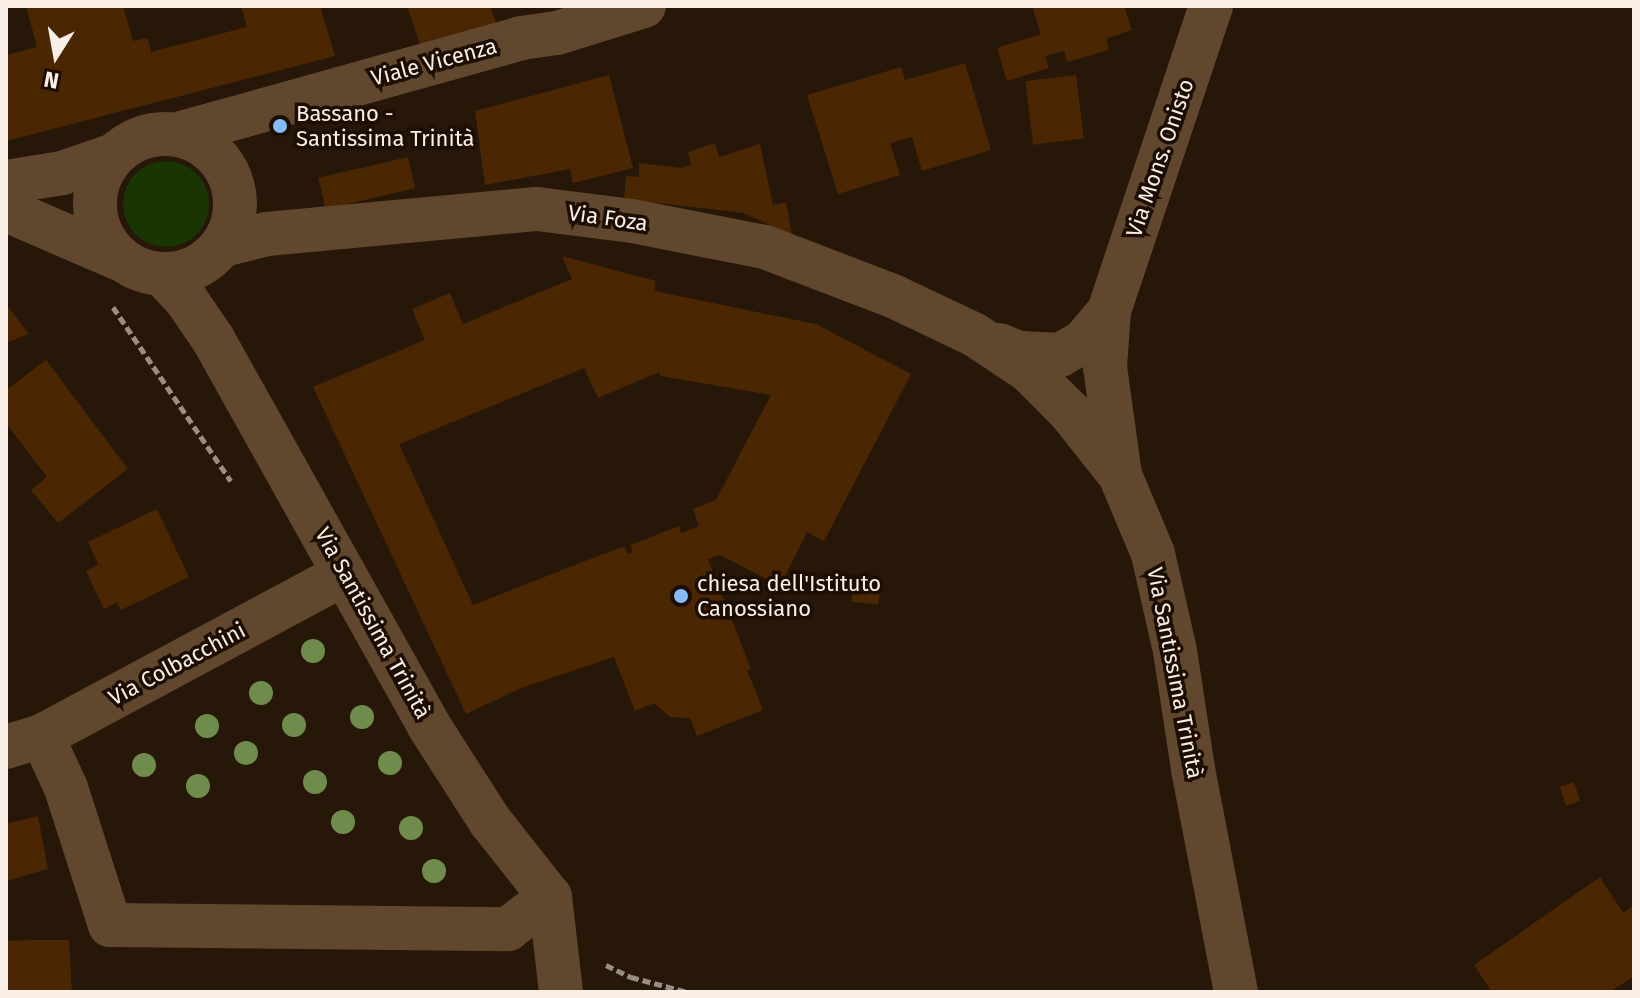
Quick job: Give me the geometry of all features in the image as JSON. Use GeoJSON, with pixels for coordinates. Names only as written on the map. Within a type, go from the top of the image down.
{"type":"FeatureCollection","features":[{"type":"Feature","properties":{"kind":"street","name":"Viale Vicenza"},"geometry":{"type":"LineString","coordinates":[[178,134],[521,38],[557,33],[644,6]]}},
{"type":"Feature","properties":{"kind":"street","name":"Via Mons. Onisto"},"geometry":{"type":"LineString","coordinates":[[1109,311],[1211,6]]}},
{"type":"Feature","properties":{"kind":"street"},"geometry":{"type":"LineString","coordinates":[[6,182],[62,173],[114,155],[132,141],[155,134],[178,134],[200,143],[218,157],[231,177],[236,200],[234,224],[220,249],[186,271],[163,275],[140,271],[120,259],[6,210]]}},
{"type":"Feature","properties":{"kind":"street"},"geometry":{"type":"LineString","coordinates":[[114,155],[101,175],[94,197],[96,220],[105,241],[120,259]]}},
{"type":"Feature","properties":{"kind":"street","name":"Via Foza"},"geometry":{"type":"LineString","coordinates":[[220,249],[267,234],[537,209],[583,213],[765,247],[895,297],[1019,353],[1060,355],[1084,341],[1109,311]]}},
{"type":"Feature","properties":{"kind":"street","name":"Via Santissima Trinità"},"geometry":{"type":"LineString","coordinates":[[213,339],[208,278],[220,249]]}},
{"type":"Feature","properties":{"kind":"street","name":"Via Santissima Trinità"},"geometry":{"type":"LineString","coordinates":[[163,275],[187,301],[213,339],[436,738],[490,821],[550,897]]}},
{"type":"Feature","properties":{"kind":"street","name":"Via Santissima Trinità"},"geometry":{"type":"LineString","coordinates":[[1109,311],[1105,367],[1120,475],[1153,554],[1175,651],[1193,769],[1236,992]]}},
{"type":"Feature","properties":{"kind":"street","name":"Via Foza"},"geometry":{"type":"LineString","coordinates":[[975,335],[1029,371],[1070,412],[1120,475]]}},
{"type":"Feature","properties":{"kind":"street","name":"Via Colbacchini"},"geometry":{"type":"LineString","coordinates":[[24,741],[344,574]]}},
{"type":"Feature","properties":{"kind":"street"},"geometry":{"type":"LineString","coordinates":[[24,741],[66,788],[110,925],[508,929],[550,897]]}},
{"type":"Feature","properties":{"kind":"street"},"geometry":{"type":"LineString","coordinates":[[550,897],[561,992]]}},
{"type":"Feature","properties":{"kind":"green space"},"geometry":{"type":"Polygon","coordinates":[[[166,161],[190,168],[202,180],[209,204],[202,228],[190,240],[166,247],[142,240],[130,228],[123,204],[130,180],[142,168],[166,161]]]}},
{"type":"Feature","properties":{"kind":"building"},"geometry":{"type":"Polygon","coordinates":[[[26,6],[123,6],[133,41],[148,38],[151,52],[247,27],[241,6],[320,6],[335,56],[6,141],[6,55],[37,47],[26,6]]]}},
{"type":"Feature","properties":{"kind":"building"},"geometry":{"type":"Polygon","coordinates":[[[407,6],[490,6],[499,32],[421,47],[407,6]]]}},
{"type":"Feature","properties":{"kind":"building"},"geometry":{"type":"Polygon","coordinates":[[[1032,6],[1124,6],[1132,30],[1106,39],[1109,50],[1067,62],[1064,51],[1045,56],[1049,68],[1007,81],[997,48],[1041,34],[1032,6]]]}},
{"type":"Feature","properties":{"kind":"building"},"geometry":{"type":"Polygon","coordinates":[[[965,63],[991,150],[922,171],[912,137],[890,143],[900,175],[838,194],[807,95],[901,67],[905,80],[965,63]]]}},
{"type":"Feature","properties":{"kind":"building"},"geometry":{"type":"Polygon","coordinates":[[[609,75],[633,168],[573,183],[570,169],[485,185],[475,111],[609,75]]]}},
{"type":"Feature","properties":{"kind":"building"},"geometry":{"type":"Polygon","coordinates":[[[1076,75],[1084,139],[1033,145],[1025,81],[1076,75]]]}},
{"type":"Feature","properties":{"kind":"building"},"geometry":{"type":"Polygon","coordinates":[[[715,143],[719,157],[760,144],[773,205],[786,202],[792,235],[743,213],[624,199],[626,176],[639,177],[639,163],[681,168],[691,165],[688,152],[715,143]]]}},
{"type":"Feature","properties":{"kind":"building"},"geometry":{"type":"Polygon","coordinates":[[[408,157],[415,188],[326,209],[318,178],[408,157]]]}},
{"type":"Feature","properties":{"kind":"building"},"geometry":{"type":"Polygon","coordinates":[[[562,256],[656,281],[654,291],[816,324],[911,374],[824,541],[807,532],[780,586],[720,555],[708,559],[751,669],[747,670],[763,710],[697,736],[690,718],[670,717],[654,703],[635,711],[614,657],[521,688],[466,714],[313,387],[425,340],[412,309],[450,293],[463,324],[572,279],[562,256]],[[584,368],[399,444],[473,605],[624,546],[628,554],[633,552],[630,545],[679,526],[681,533],[699,526],[693,509],[716,500],[771,395],[660,376],[659,372],[598,398],[584,368]]]}},
{"type":"Feature","properties":{"kind":"building"},"geometry":{"type":"Polygon","coordinates":[[[6,304],[29,334],[6,343],[6,304]]]}},
{"type":"Feature","properties":{"kind":"building"},"geometry":{"type":"Polygon","coordinates":[[[46,360],[128,469],[58,523],[31,490],[47,477],[6,423],[6,390],[46,360]]]}},
{"type":"Feature","properties":{"kind":"building"},"geometry":{"type":"Polygon","coordinates":[[[157,509],[189,577],[121,610],[117,602],[104,609],[86,571],[98,564],[88,542],[157,509]]]}},
{"type":"Feature","properties":{"kind":"building"},"geometry":{"type":"Polygon","coordinates":[[[854,576],[881,579],[878,605],[851,602],[854,576]]]}},
{"type":"Feature","properties":{"kind":"building"},"geometry":{"type":"Polygon","coordinates":[[[1574,782],[1580,801],[1566,806],[1560,787],[1574,782]]]}},
{"type":"Feature","properties":{"kind":"building"},"geometry":{"type":"Polygon","coordinates":[[[38,816],[48,869],[6,881],[6,824],[38,816]]]}},
{"type":"Feature","properties":{"kind":"building"},"geometry":{"type":"Polygon","coordinates":[[[1600,877],[1623,913],[1634,905],[1634,976],[1610,992],[1492,992],[1474,965],[1600,877]]]}},
{"type":"Feature","properties":{"kind":"building"},"geometry":{"type":"Polygon","coordinates":[[[69,940],[72,992],[6,992],[6,941],[69,940]]]}},
{"type":"Feature","properties":{"kind":"place","name":"Bassano - Santissima Trinità"},"geometry":{"type":"Point","coordinates":[280,126]}},
{"type":"Feature","properties":{"kind":"place","name":"chiesa dell'Istituto Canossiano"},"geometry":{"type":"Point","coordinates":[681,596]}}]}
